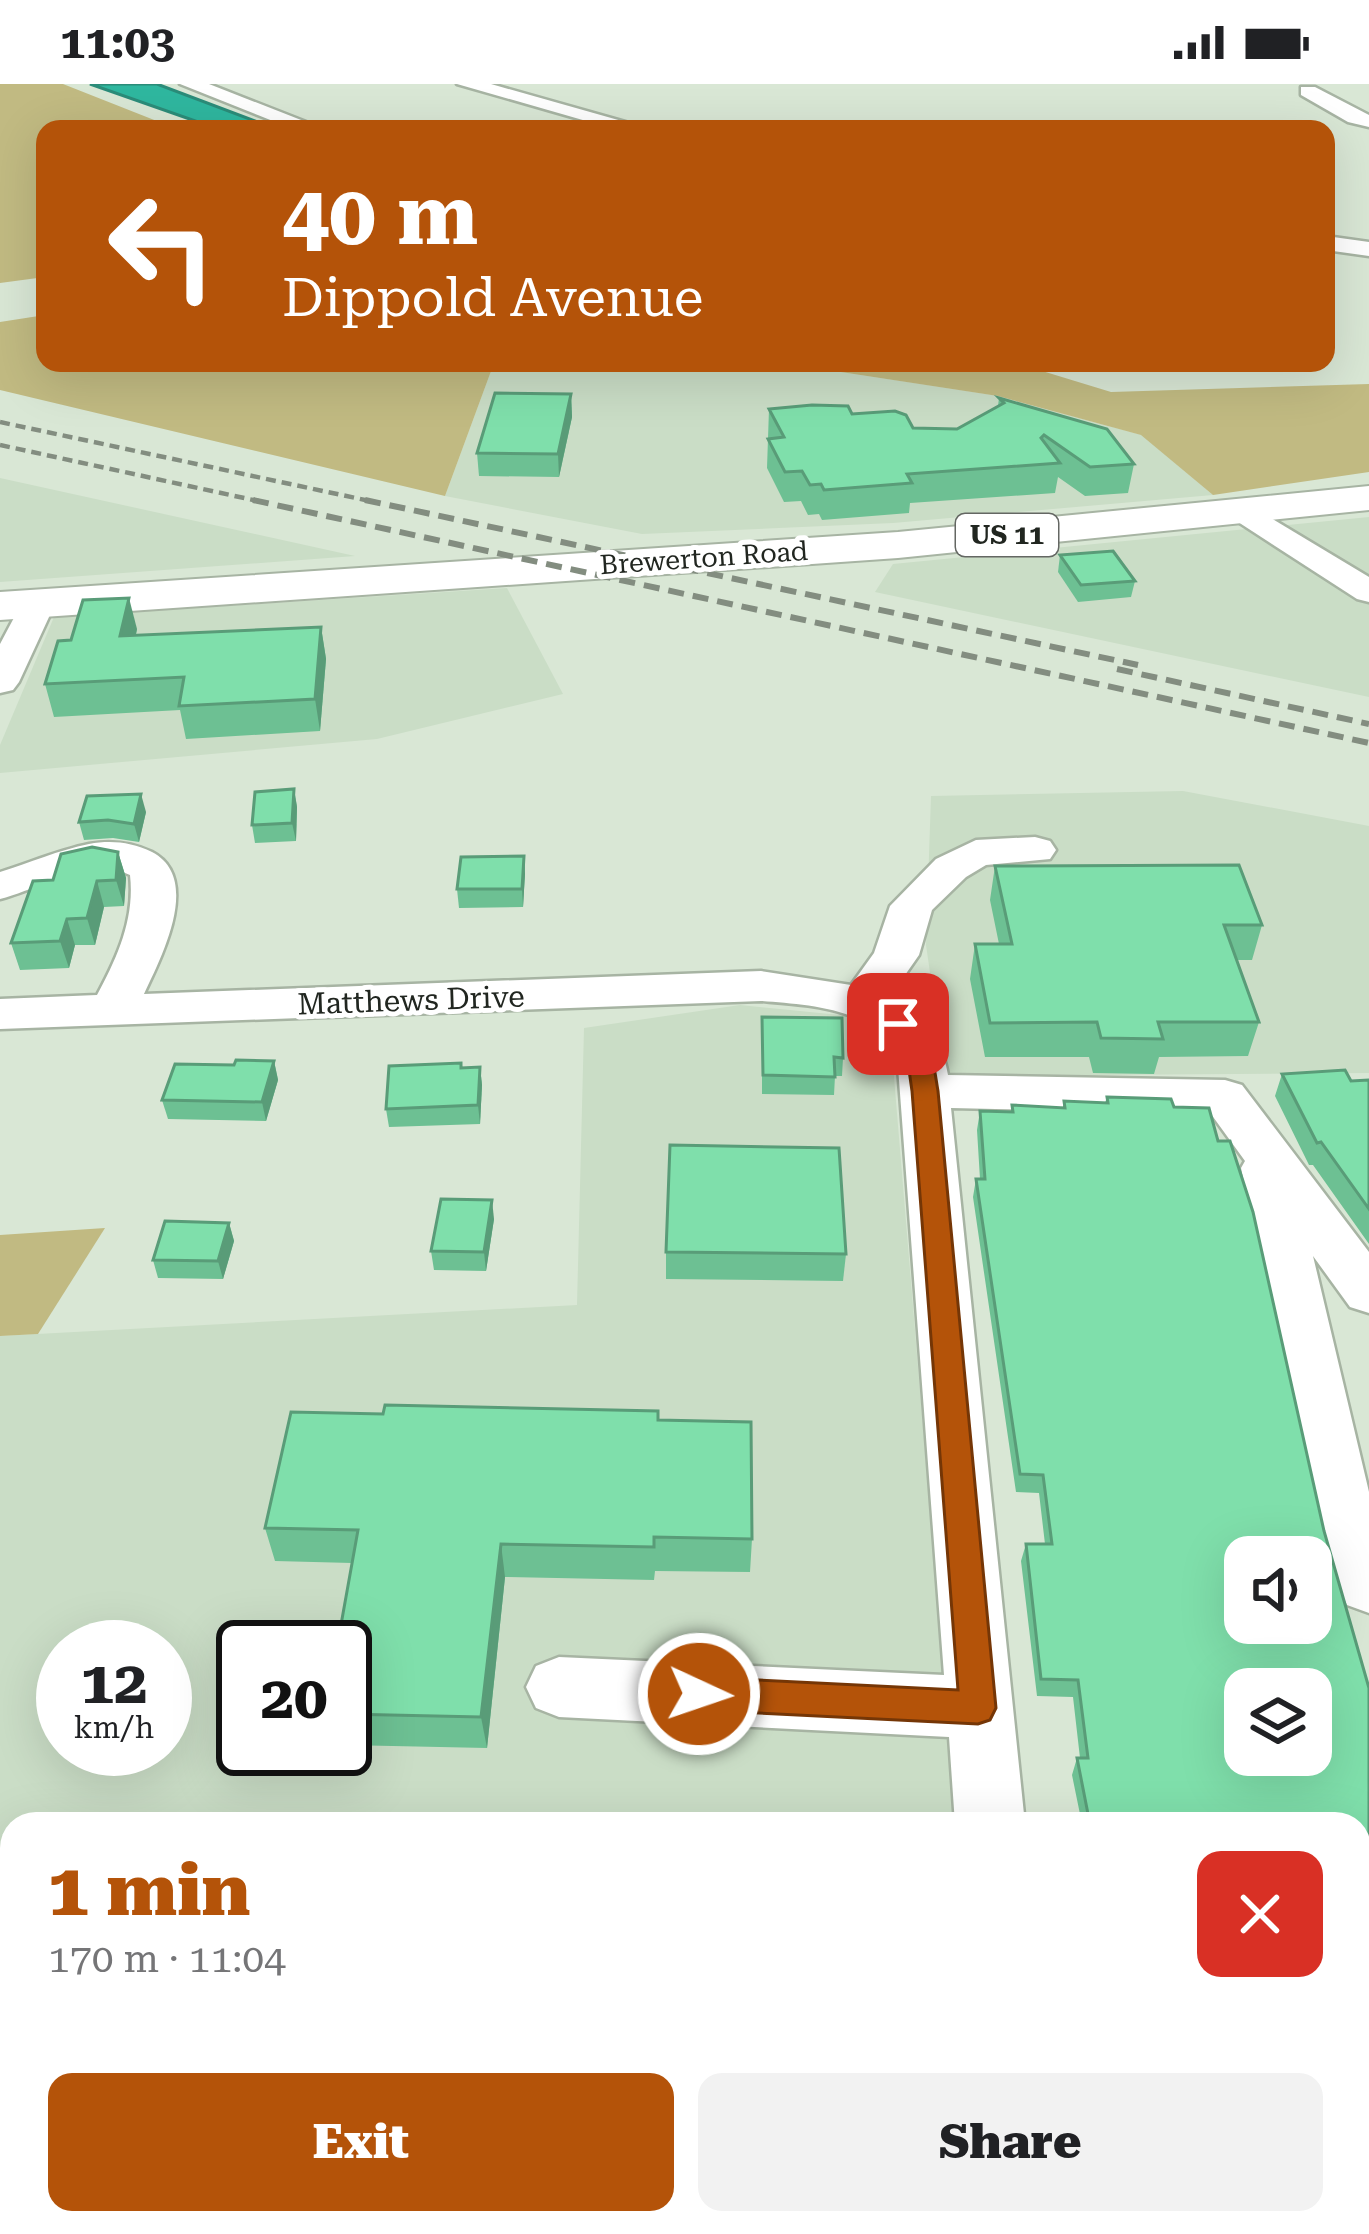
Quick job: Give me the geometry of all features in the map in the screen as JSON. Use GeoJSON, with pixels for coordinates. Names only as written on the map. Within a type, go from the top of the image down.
{"type":"FeatureCollection","features":[{"type":"Feature","properties":{"kind":"main road","name":"Brewerton Road"},"geometry":{"type":"LineString","coordinates":[[18,605],[898,545],[1364,505]]}},
{"type":"Feature","properties":{"kind":"street"},"geometry":{"type":"LineString","coordinates":[[190,84],[288,120]]}},
{"type":"Feature","properties":{"kind":"street"},"geometry":{"type":"LineString","coordinates":[[467,84],[605,120]]}},
{"type":"Feature","properties":{"kind":"street"},"geometry":{"type":"LineString","coordinates":[[1308,91],[1362,119]]}},
{"type":"Feature","properties":{"kind":"street"},"geometry":{"type":"LineString","coordinates":[[1335,244],[1369,249]]}},
{"type":"Feature","properties":{"kind":"street"},"geometry":{"type":"LineString","coordinates":[[1246,513],[1369,592]]}},
{"type":"Feature","properties":{"kind":"street"},"geometry":{"type":"LineString","coordinates":[[1319,556],[1369,550]]}},
{"type":"Feature","properties":{"kind":"street"},"geometry":{"type":"LineString","coordinates":[[0,682],[18,605]]}},
{"type":"Feature","properties":{"kind":"street"},"geometry":{"type":"LineString","coordinates":[[989,1812],[918,1047],[898,1024],[841,999],[896,955],[911,906],[951,868],[976,853],[1035,850]]}},
{"type":"Feature","properties":{"kind":"street"},"geometry":{"type":"LineString","coordinates":[[0,886],[93,856],[124,855],[151,869],[155,889],[142,954],[112,1010]]}},
{"type":"Feature","properties":{"kind":"street","name":"Matthews Drive"},"geometry":{"type":"LineString","coordinates":[[0,1014],[761,986],[841,999]]}},
{"type":"Feature","properties":{"kind":"street"},"geometry":{"type":"LineString","coordinates":[[925,1091],[1225,1097],[1369,1292]]}},
{"type":"Feature","properties":{"kind":"street"},"geometry":{"type":"LineString","coordinates":[[1262,1149],[1351,1548],[1369,1586]]}},
{"type":"Feature","properties":{"kind":"street"},"geometry":{"type":"LineString","coordinates":[[559,1687],[978,1708]]}},
{"type":"Feature","properties":{"kind":"shaded area"},"geometry":{"type":"Polygon","coordinates":[[[0,84],[63,84],[154,120],[36,120],[36,278],[0,283],[0,84]]]}},
{"type":"Feature","properties":{"kind":"shaded area"},"geometry":{"type":"Polygon","coordinates":[[[36,316],[36,372],[491,372],[445,496],[0,390],[0,322],[36,316]]]}},
{"type":"Feature","properties":{"kind":"shaded area"},"geometry":{"type":"Polygon","coordinates":[[[491,372],[841,372],[999,396],[1142,435],[1213,495],[893,523],[642,534],[445,496],[491,372]]]}},
{"type":"Feature","properties":{"kind":"shaded area"},"geometry":{"type":"Polygon","coordinates":[[[841,372],[1045,372],[1111,392],[1369,384],[1369,472],[1213,495],[1141,435],[998,396],[841,372]]]}},
{"type":"Feature","properties":{"kind":"shaded area"},"geometry":{"type":"Polygon","coordinates":[[[0,478],[355,556],[0,582],[0,478]]]}},
{"type":"Feature","properties":{"kind":"shaded area"},"geometry":{"type":"Polygon","coordinates":[[[1369,517],[1369,697],[875,592],[893,564],[1369,517]]]}},
{"type":"Feature","properties":{"kind":"shaded area"},"geometry":{"type":"Polygon","coordinates":[[[507,588],[563,694],[377,739],[0,773],[0,745],[54,617],[507,588]]]}},
{"type":"Feature","properties":{"kind":"shaded area"},"geometry":{"type":"Polygon","coordinates":[[[1183,791],[1369,826],[1369,1073],[945,1076],[926,945],[931,796],[1183,791]]]}},
{"type":"Feature","properties":{"kind":"shaded area"},"geometry":{"type":"Polygon","coordinates":[[[740,1005],[860,1017],[891,1041],[955,1812],[0,1812],[0,1336],[577,1305],[584,1028],[740,1005]]]}},
{"type":"Feature","properties":{"kind":"shaded area"},"geometry":{"type":"Polygon","coordinates":[[[105,1228],[38,1334],[0,1336],[0,1235],[105,1228]]]}},
{"type":"Feature","properties":{"kind":"water"},"geometry":{"type":"Polygon","coordinates":[[[90,84],[157,84],[252,120],[192,120],[90,84]]]}},
{"type":"Feature","properties":{"kind":"building"},"geometry":{"type":"Polygon","coordinates":[[[495,393],[571,394],[558,454],[477,453],[495,393]]]}},
{"type":"Feature","properties":{"kind":"building"},"geometry":{"type":"Polygon","coordinates":[[[999,398],[1107,429],[1134,464],[1090,467],[1044,435],[1041,438],[1060,463],[907,474],[912,483],[824,490],[821,484],[810,485],[802,471],[785,472],[768,439],[784,437],[769,409],[812,405],[848,406],[852,414],[895,411],[906,415],[913,428],[957,429],[1004,403],[999,398]]]}},
{"type":"Feature","properties":{"kind":"building"},"geometry":{"type":"Polygon","coordinates":[[[1113,551],[1135,581],[1081,585],[1060,555],[1113,551]]]}},
{"type":"Feature","properties":{"kind":"building"},"geometry":{"type":"Polygon","coordinates":[[[129,598],[120,636],[321,627],[315,699],[179,706],[184,677],[45,684],[58,641],[71,640],[83,600],[129,598]]]}},
{"type":"Feature","properties":{"kind":"building"},"geometry":{"type":"Polygon","coordinates":[[[294,789],[292,823],[252,825],[255,792],[294,789]]]}},
{"type":"Feature","properties":{"kind":"building"},"geometry":{"type":"Polygon","coordinates":[[[141,794],[134,824],[79,822],[87,796],[141,794]]]}},
{"type":"Feature","properties":{"kind":"building"},"geometry":{"type":"Polygon","coordinates":[[[92,847],[118,852],[116,880],[97,881],[87,918],[67,919],[60,941],[11,943],[33,881],[53,880],[61,854],[92,847]]]}},
{"type":"Feature","properties":{"kind":"building"},"geometry":{"type":"Polygon","coordinates":[[[524,856],[522,889],[457,889],[461,857],[524,856]]]}},
{"type":"Feature","properties":{"kind":"building"},"geometry":{"type":"Polygon","coordinates":[[[1239,865],[1262,925],[1224,925],[1259,1022],[1158,1022],[1163,1039],[1101,1038],[1097,1022],[990,1023],[975,944],[1012,944],[995,866],[1239,865]]]}},
{"type":"Feature","properties":{"kind":"building"},"geometry":{"type":"Polygon","coordinates":[[[762,1017],[842,1018],[843,1058],[834,1057],[835,1077],[763,1075],[762,1017]]]}},
{"type":"Feature","properties":{"kind":"building"},"geometry":{"type":"Polygon","coordinates":[[[236,1060],[274,1061],[262,1102],[162,1100],[175,1064],[234,1065],[236,1060]]]}},
{"type":"Feature","properties":{"kind":"building"},"geometry":{"type":"Polygon","coordinates":[[[461,1063],[461,1068],[480,1067],[478,1105],[386,1109],[389,1066],[461,1063]]]}},
{"type":"Feature","properties":{"kind":"building"},"geometry":{"type":"Polygon","coordinates":[[[1345,1070],[1351,1081],[1369,1080],[1369,1209],[1321,1142],[1317,1143],[1282,1074],[1345,1070]]]}},
{"type":"Feature","properties":{"kind":"building"},"geometry":{"type":"Polygon","coordinates":[[[1107,1097],[1171,1099],[1174,1107],[1209,1108],[1218,1141],[1230,1141],[1253,1212],[1325,1536],[1224,1536],[1224,1644],[1332,1644],[1332,1559],[1369,1688],[1369,1812],[1088,1812],[1077,1758],[1088,1758],[1078,1680],[1041,1679],[1026,1544],[1052,1544],[1043,1475],[1020,1474],[976,1179],[985,1179],[980,1111],[1013,1112],[1012,1105],[1065,1108],[1064,1101],[1108,1103],[1107,1097]]]}},
{"type":"Feature","properties":{"kind":"building"},"geometry":{"type":"Polygon","coordinates":[[[670,1145],[839,1148],[846,1254],[666,1252],[670,1145]]]}},
{"type":"Feature","properties":{"kind":"building"},"geometry":{"type":"Polygon","coordinates":[[[441,1199],[492,1200],[484,1252],[431,1251],[441,1199]]]}},
{"type":"Feature","properties":{"kind":"building"},"geometry":{"type":"Polygon","coordinates":[[[165,1221],[229,1223],[218,1261],[153,1260],[165,1221]]]}},
{"type":"Feature","properties":{"kind":"building"},"geometry":{"type":"Polygon","coordinates":[[[385,1405],[658,1411],[658,1420],[751,1422],[752,1539],[654,1537],[654,1547],[501,1544],[481,1717],[372,1715],[372,1620],[342,1620],[358,1530],[265,1528],[291,1412],[383,1414],[385,1405]]]}},
{"type":"Feature","properties":{"kind":"railway"},"geometry":{"type":"LineString","coordinates":[[0,422],[379,503]]}},
{"type":"Feature","properties":{"kind":"railway"},"geometry":{"type":"LineString","coordinates":[[0,445],[267,503]]}},
{"type":"Feature","properties":{"kind":"railway"},"geometry":{"type":"LineString","coordinates":[[253,500],[1369,743]]}},
{"type":"Feature","properties":{"kind":"railway"},"geometry":{"type":"LineString","coordinates":[[365,500],[1138,665]]}},
{"type":"Feature","properties":{"kind":"railway"},"geometry":{"type":"LineString","coordinates":[[1117,669],[1369,724]]}},
{"type":"Feature","properties":{"kind":"route"},"geometry":{"type":"LineString","coordinates":[[699,1694],[978,1708],[925,1091],[918,1047],[898,1024]]}}]}
